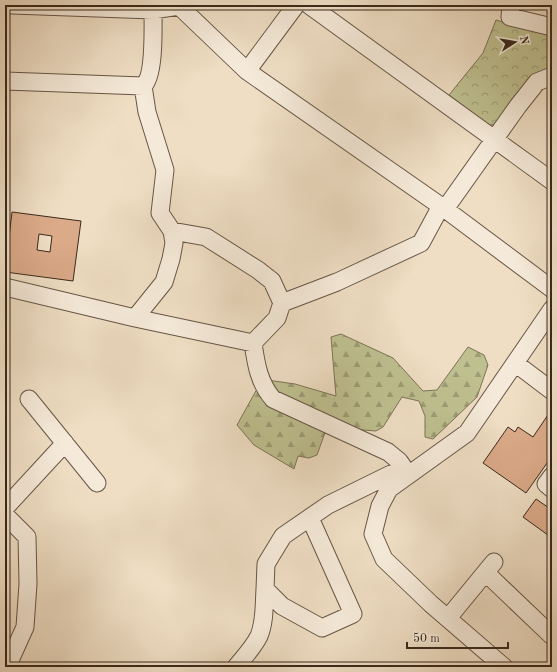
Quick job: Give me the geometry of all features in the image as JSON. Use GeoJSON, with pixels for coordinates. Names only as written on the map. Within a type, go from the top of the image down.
{"type":"FeatureCollection","features":[{"type":"Feature","properties":{"kind":"street"},"geometry":{"type":"LineString","coordinates":[[12,5],[154,10],[180,6],[247,71],[443,207],[552,289]]}},
{"type":"Feature","properties":{"kind":"street"},"geometry":{"type":"LineString","coordinates":[[247,71],[296,5]]}},
{"type":"Feature","properties":{"kind":"street"},"geometry":{"type":"LineString","coordinates":[[309,5],[552,181]]}},
{"type":"Feature","properties":{"kind":"street"},"geometry":{"type":"LineString","coordinates":[[511,5],[510,17],[552,28]]}},
{"type":"Feature","properties":{"kind":"street"},"geometry":{"type":"LineString","coordinates":[[135,318],[164,282],[174,243],[172,231],[160,213],[165,170],[146,112],[143,86],[146,84],[151,68],[154,10]]}},
{"type":"Feature","properties":{"kind":"street"},"geometry":{"type":"LineString","coordinates":[[282,303],[337,282],[421,242],[443,207],[518,106],[537,82],[552,76]]}},
{"type":"Feature","properties":{"kind":"street"},"geometry":{"type":"LineString","coordinates":[[5,81],[143,86]]}},
{"type":"Feature","properties":{"kind":"street"},"geometry":{"type":"LineString","coordinates":[[172,231],[206,237],[258,270],[272,282],[282,303],[277,318],[253,343]]}},
{"type":"Feature","properties":{"kind":"street"},"geometry":{"type":"LineString","coordinates":[[5,287],[135,318],[253,343]]}},
{"type":"Feature","properties":{"kind":"street"},"geometry":{"type":"LineString","coordinates":[[504,667],[431,604],[384,559],[373,534],[380,506],[389,489],[467,433],[552,309]]}},
{"type":"Feature","properties":{"kind":"street"},"geometry":{"type":"LineString","coordinates":[[253,343],[259,374],[265,390],[273,399],[388,452],[399,461],[408,475]]}},
{"type":"Feature","properties":{"kind":"street"},"geometry":{"type":"LineString","coordinates":[[515,362],[552,391]]}},
{"type":"Feature","properties":{"kind":"street"},"geometry":{"type":"LineString","coordinates":[[29,399],[97,483]]}},
{"type":"Feature","properties":{"kind":"street"},"geometry":{"type":"LineString","coordinates":[[5,508],[65,443]]}},
{"type":"Feature","properties":{"kind":"street"},"geometry":{"type":"LineString","coordinates":[[236,667],[248,654],[259,635],[264,617],[266,564],[283,536],[328,505],[391,474],[408,475]]}},
{"type":"Feature","properties":{"kind":"street"},"geometry":{"type":"LineString","coordinates":[[552,476],[546,484],[552,489]]}},
{"type":"Feature","properties":{"kind":"street"},"geometry":{"type":"LineString","coordinates":[[5,515],[27,537],[28,584],[25,627],[7,667]]}},
{"type":"Feature","properties":{"kind":"street"},"geometry":{"type":"LineString","coordinates":[[265,589],[282,606],[322,628],[353,614],[310,518]]}},
{"type":"Feature","properties":{"kind":"street"},"geometry":{"type":"LineString","coordinates":[[448,618],[490,568],[552,636]]}},
{"type":"Feature","properties":{"kind":"green space"},"geometry":{"type":"Polygon","coordinates":[[[496,20],[552,36],[552,69],[500,124],[489,125],[449,95],[483,53],[496,20]]]}},
{"type":"Feature","properties":{"kind":"green space"},"geometry":{"type":"Polygon","coordinates":[[[341,334],[393,358],[423,391],[437,390],[468,347],[484,355],[488,365],[477,397],[433,439],[425,437],[425,416],[419,401],[402,397],[383,427],[376,431],[327,427],[317,455],[309,458],[298,456],[294,469],[254,445],[237,425],[257,389],[267,380],[295,384],[336,396],[331,337],[341,334]]]}},
{"type":"Feature","properties":{"kind":"building"},"geometry":{"type":"Polygon","coordinates":[[[12,212],[81,221],[73,281],[5,272],[12,212]],[[39,234],[37,250],[50,252],[52,236],[39,234]]]}},
{"type":"Feature","properties":{"kind":"building"},"geometry":{"type":"Polygon","coordinates":[[[552,409],[552,456],[526,493],[483,463],[508,427],[515,432],[518,427],[533,437],[552,409]]]}},
{"type":"Feature","properties":{"kind":"building"},"geometry":{"type":"Polygon","coordinates":[[[536,499],[552,510],[552,538],[523,517],[536,499]]]}}]}
